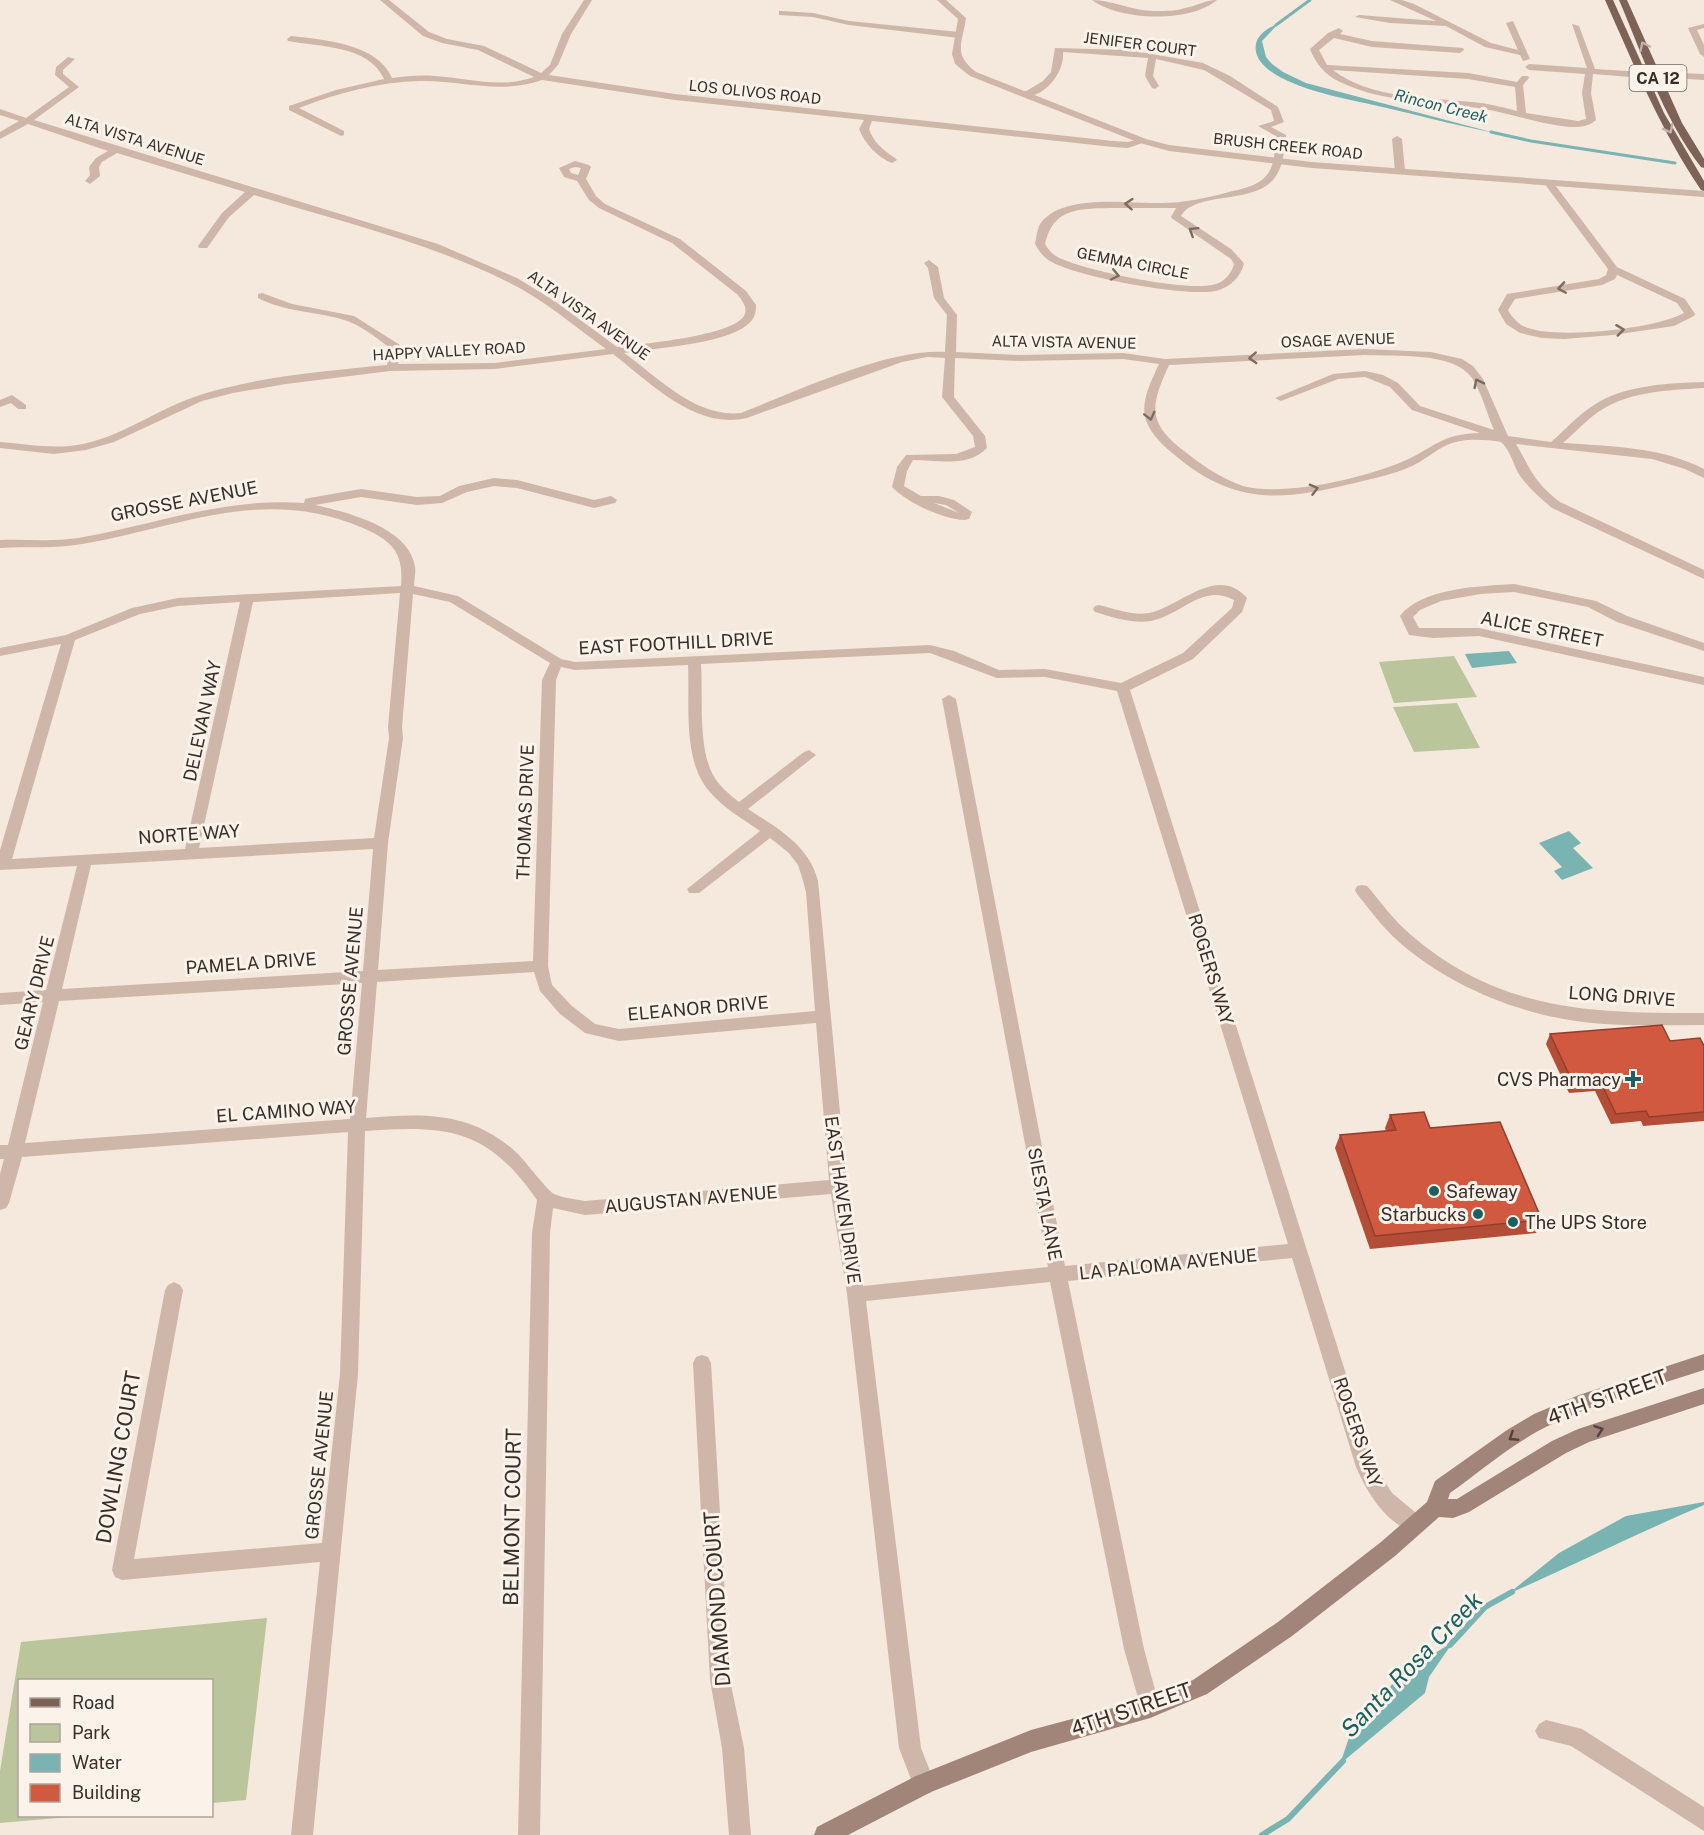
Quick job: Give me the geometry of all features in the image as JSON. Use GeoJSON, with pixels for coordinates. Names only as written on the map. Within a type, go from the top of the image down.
{"type":"FeatureCollection","features":[{"type":"Feature","properties":{"kind":"main road","name":"CA 12"},"geometry":{"type":"LineString","coordinates":[[1609,0],[1682,154],[1704,188]]}},
{"type":"Feature","properties":{"kind":"main road","name":"CA 12"},"geometry":{"type":"LineString","coordinates":[[1623,0],[1677,123],[1704,165]]}},
{"type":"Feature","properties":{"kind":"main road"},"geometry":{"type":"LineString","coordinates":[[1643,75],[1657,75]]}},
{"type":"Feature","properties":{"kind":"main road","name":"4TH STREET"},"geometry":{"type":"LineString","coordinates":[[825,1835],[924,1784],[1031,1741],[1150,1708],[1200,1687],[1250,1653],[1388,1549],[1435,1508],[1442,1487],[1514,1436],[1541,1420],[1586,1401],[1704,1362]]}},
{"type":"Feature","properties":{"kind":"main road","name":"4TH STREET"},"geometry":{"type":"LineString","coordinates":[[1435,1508],[1453,1509],[1462,1506],[1559,1447],[1585,1435],[1704,1396]]}},
{"type":"Feature","properties":{"kind":"street","name":"LOS OLIVOS ROAD"},"geometry":{"type":"LineString","coordinates":[[384,0],[426,34],[445,41],[481,48],[542,77],[651,93],[1113,144],[1128,145],[1143,141]]}},
{"type":"Feature","properties":{"kind":"street"},"geometry":{"type":"LineString","coordinates":[[341,133],[292,108],[330,93],[389,81],[443,79],[497,86],[516,85],[542,77],[556,63],[564,39],[588,0]]}},
{"type":"Feature","properties":{"kind":"street","name":"BRUSH CREEK ROAD"},"geometry":{"type":"LineString","coordinates":[[941,0],[962,18],[956,54],[961,65],[973,74],[1143,141],[1189,152],[1278,161],[1704,194]]}},
{"type":"Feature","properties":{"kind":"street"},"geometry":{"type":"LineString","coordinates":[[1096,0],[1125,10],[1166,13],[1187,11],[1213,0]]}},
{"type":"Feature","properties":{"kind":"street"},"geometry":{"type":"LineString","coordinates":[[1394,0],[1423,9],[1469,38],[1506,51],[1523,52]]}},
{"type":"Feature","properties":{"kind":"street"},"geometry":{"type":"LineString","coordinates":[[782,13],[813,15],[849,23],[959,35]]}},
{"type":"Feature","properties":{"kind":"street"},"geometry":{"type":"LineString","coordinates":[[1359,17],[1446,24]]}},
{"type":"Feature","properties":{"kind":"street"},"geometry":{"type":"LineString","coordinates":[[1510,23],[1529,69]]}},
{"type":"Feature","properties":{"kind":"street"},"geometry":{"type":"LineString","coordinates":[[1519,85],[1464,63],[1372,44],[1335,33],[1314,49],[1330,74],[1347,83],[1408,100],[1468,104],[1564,123],[1589,123],[1591,120],[1586,97],[1589,73],[1575,26]]}},
{"type":"Feature","properties":{"kind":"street"},"geometry":{"type":"LineString","coordinates":[[1704,26],[1692,28],[1704,54]]}},
{"type":"Feature","properties":{"kind":"street"},"geometry":{"type":"LineString","coordinates":[[1464,63],[1459,42],[1469,38]]}},
{"type":"Feature","properties":{"kind":"street"},"geometry":{"type":"LineString","coordinates":[[291,39],[325,43],[355,51],[382,68],[389,81]]}},
{"type":"Feature","properties":{"kind":"street","name":"JENIFER COURT"},"geometry":{"type":"LineString","coordinates":[[1026,95],[1052,79],[1060,58],[1058,50],[1152,57],[1202,65],[1275,109],[1279,122],[1263,126],[1281,135],[1278,161]]}},
{"type":"Feature","properties":{"kind":"street"},"geometry":{"type":"LineString","coordinates":[[1152,57],[1149,76],[1155,86]]}},
{"type":"Feature","properties":{"kind":"street"},"geometry":{"type":"LineString","coordinates":[[0,136],[27,121],[75,87],[58,75],[59,69],[71,59]]}},
{"type":"Feature","properties":{"kind":"street"},"geometry":{"type":"LineString","coordinates":[[1324,67],[1464,63]]}},
{"type":"Feature","properties":{"kind":"street"},"geometry":{"type":"LineString","coordinates":[[1529,69],[1643,75]]}},
{"type":"Feature","properties":{"kind":"street"},"geometry":{"type":"LineString","coordinates":[[1522,114],[1519,85],[1529,69]]}},
{"type":"Feature","properties":{"kind":"street"},"geometry":{"type":"LineString","coordinates":[[1657,75],[1704,77]]}},
{"type":"Feature","properties":{"kind":"street","name":"ALTA VISTA AVENUE"},"geometry":{"type":"LineString","coordinates":[[0,112],[461,256],[513,280],[552,304],[686,403],[702,412],[725,418],[760,412],[900,359],[921,355],[1020,358],[1123,356],[1165,362]]}},
{"type":"Feature","properties":{"kind":"street"},"geometry":{"type":"LineString","coordinates":[[869,118],[864,129],[868,140],[892,160]]}},
{"type":"Feature","properties":{"kind":"street"},"geometry":{"type":"LineString","coordinates":[[1397,139],[1400,171]]}},
{"type":"Feature","properties":{"kind":"street"},"geometry":{"type":"LineString","coordinates":[[90,182],[95,176],[94,166],[99,160],[118,149]]}},
{"type":"Feature","properties":{"kind":"street","name":"GEMMA CIRCLE"},"geometry":{"type":"LineString","coordinates":[[1157,206],[1236,258],[1239,264],[1238,270],[1228,282],[1206,289],[1184,289],[1067,265],[1049,256],[1040,244],[1043,229],[1052,218],[1073,209],[1107,203],[1157,206],[1188,203],[1253,188],[1270,178],[1278,161]]}},
{"type":"Feature","properties":{"kind":"street","name":"HAPPY VALLEY ROAD"},"geometry":{"type":"LineString","coordinates":[[0,445],[48,450],[87,447],[104,442],[181,405],[223,391],[301,377],[392,368],[495,366],[686,341],[724,332],[747,321],[752,315],[750,300],[742,293],[676,241],[602,206],[592,198],[581,179]]}},
{"type":"Feature","properties":{"kind":"street"},"geometry":{"type":"LineString","coordinates":[[1549,183],[1613,269],[1681,301],[1690,314],[1674,323],[1562,338],[1524,330],[1510,322],[1503,310],[1511,296],[1602,282],[1611,277],[1613,269]]}},
{"type":"Feature","properties":{"kind":"street"},"geometry":{"type":"LineString","coordinates":[[203,246],[223,216],[237,201],[254,190]]}},
{"type":"Feature","properties":{"kind":"street"},"geometry":{"type":"LineString","coordinates":[[1176,217],[1181,208],[1188,203]]}},
{"type":"Feature","properties":{"kind":"street"},"geometry":{"type":"LineString","coordinates":[[921,500],[898,487],[904,462],[910,457],[958,459],[973,455],[981,448],[979,436],[948,397],[952,315],[939,298],[933,267],[929,263]]}},
{"type":"Feature","properties":{"kind":"street"},"geometry":{"type":"LineString","coordinates":[[262,296],[277,305],[347,317],[396,347],[392,368]]}},
{"type":"Feature","properties":{"kind":"street","name":"OSAGE AVENUE"},"geometry":{"type":"LineString","coordinates":[[1165,362],[1373,351],[1448,358],[1469,368],[1478,379],[1502,436],[1512,446],[1525,474],[1541,493],[1556,505],[1704,575]]}},
{"type":"Feature","properties":{"kind":"street"},"geometry":{"type":"LineString","coordinates":[[1165,362],[1148,399],[1147,411],[1150,423],[1165,441],[1196,466],[1214,478],[1241,490],[1266,494],[1302,492],[1389,471],[1412,462],[1446,441],[1458,438],[1502,436]]}},
{"type":"Feature","properties":{"kind":"street"},"geometry":{"type":"LineString","coordinates":[[1281,398],[1323,379],[1345,373],[1363,374],[1396,386],[1405,400],[1415,408],[1502,436],[1553,446],[1626,453],[1677,462],[1691,465],[1704,474]]}},
{"type":"Feature","properties":{"kind":"street"},"geometry":{"type":"LineString","coordinates":[[1553,446],[1598,407],[1607,402],[1653,388],[1704,385]]}},
{"type":"Feature","properties":{"kind":"street"},"geometry":{"type":"LineString","coordinates":[[0,405],[12,398],[22,407]]}},
{"type":"Feature","properties":{"kind":"street"},"geometry":{"type":"LineString","coordinates":[[295,504],[361,493],[417,501],[442,499],[463,489],[494,482],[516,484],[594,504],[611,500]]}},
{"type":"Feature","properties":{"kind":"street","name":"GROSSE AVENUE"},"geometry":{"type":"LineString","coordinates":[[0,544],[74,542],[240,507],[295,504],[310,505],[358,520],[393,539],[406,552],[409,568],[408,589],[395,727],[396,738],[381,843],[358,1125],[349,1374],[329,1552],[302,1835]]}},
{"type":"Feature","properties":{"kind":"street","name":"ALICE STREET"},"geometry":{"type":"LineString","coordinates":[[1704,647],[1622,619],[1592,604],[1514,588],[1480,590],[1438,598],[1416,607],[1406,616],[1414,632],[1432,634],[1479,632],[1704,681]]}},
{"type":"Feature","properties":{"kind":"street","name":"EAST FOOTHILL DRIVE"},"geometry":{"type":"LineString","coordinates":[[0,652],[69,638],[136,611],[178,602],[408,589],[454,599],[557,662],[575,666],[930,650],[949,654],[997,674],[1045,673],[1123,688]]}},
{"type":"Feature","properties":{"kind":"street"},"geometry":{"type":"LineString","coordinates":[[1099,609],[1136,618],[1151,617],[1206,590],[1221,589],[1241,598],[1238,609],[1188,656],[1123,688]]}},
{"type":"Feature","properties":{"kind":"street","name":"DELEVAN WAY"},"geometry":{"type":"LineString","coordinates":[[191,853],[247,598]]}},
{"type":"Feature","properties":{"kind":"street"},"geometry":{"type":"LineString","coordinates":[[2,865],[69,638]]}},
{"type":"Feature","properties":{"kind":"street","name":"EAST HAVEN DRIVE"},"geometry":{"type":"LineString","coordinates":[[694,660],[700,756],[705,775],[721,794],[739,809],[791,846],[805,864],[813,892],[838,1186],[856,1294],[910,1748],[924,1784]]}},
{"type":"Feature","properties":{"kind":"street","name":"THOMAS DRIVE"},"geometry":{"type":"LineString","coordinates":[[540,966],[549,680],[557,662]]}},
{"type":"Feature","properties":{"kind":"street","name":"ROGERS WAY"},"geometry":{"type":"LineString","coordinates":[[1123,688],[1366,1467],[1377,1491],[1384,1500],[1414,1524]]}},
{"type":"Feature","properties":{"kind":"street","name":"SIESTA LANE"},"geometry":{"type":"LineString","coordinates":[[949,699],[1058,1275],[1134,1649],[1150,1708]]}},
{"type":"Feature","properties":{"kind":"street"},"geometry":{"type":"LineString","coordinates":[[739,809],[809,755]]}},
{"type":"Feature","properties":{"kind":"street"},"geometry":{"type":"LineString","coordinates":[[694,889],[770,831]]}},
{"type":"Feature","properties":{"kind":"street","name":"NORTE WAY"},"geometry":{"type":"LineString","coordinates":[[2,865],[381,843]]}},
{"type":"Feature","properties":{"kind":"street","name":"GEARY DRIVE"},"geometry":{"type":"LineString","coordinates":[[0,1203],[8,1151],[53,995],[85,861]]}},
{"type":"Feature","properties":{"kind":"street","name":"LONG DRIVE"},"geometry":{"type":"LineString","coordinates":[[1362,890],[1403,937],[1437,963],[1512,1000],[1575,1015],[1633,1019],[1704,1019]]}},
{"type":"Feature","properties":{"kind":"street","name":"PAMELA DRIVE"},"geometry":{"type":"LineString","coordinates":[[0,999],[540,966]]}},
{"type":"Feature","properties":{"kind":"street","name":"ELEANOR DRIVE"},"geometry":{"type":"LineString","coordinates":[[540,966],[544,987],[566,1010],[591,1029],[619,1035],[823,1016]]}},
{"type":"Feature","properties":{"kind":"street","name":"EL CAMINO WAY"},"geometry":{"type":"LineString","coordinates":[[8,1151],[411,1121],[469,1129],[490,1141],[534,1180],[546,1199]]}},
{"type":"Feature","properties":{"kind":"street","name":"AUGUSTAN AVENUE"},"geometry":{"type":"LineString","coordinates":[[546,1199],[585,1208],[838,1186]]}},
{"type":"Feature","properties":{"kind":"street","name":"BELMONT COURT"},"geometry":{"type":"LineString","coordinates":[[530,1835],[541,1233],[546,1199]]}},
{"type":"Feature","properties":{"kind":"street","name":"LA PALOMA AVENUE"},"geometry":{"type":"LineString","coordinates":[[856,1294],[1300,1250]]}},
{"type":"Feature","properties":{"kind":"street","name":"DOWLING COURT"},"geometry":{"type":"LineString","coordinates":[[174,1290],[122,1570],[329,1552]]}},
{"type":"Feature","properties":{"kind":"street","name":"DIAMOND COURT"},"geometry":{"type":"LineString","coordinates":[[702,1363],[720,1680],[733,1748],[740,1835]]}},
{"type":"Feature","properties":{"kind":"street"},"geometry":{"type":"LineString","coordinates":[[1546,1731],[1575,1736],[1704,1820]]}},
{"type":"Feature","properties":{"kind":"green space"},"geometry":{"type":"Polygon","coordinates":[[[1454,656],[1477,697],[1394,703],[1379,662],[1454,656]]]}},
{"type":"Feature","properties":{"kind":"green space"},"geometry":{"type":"Polygon","coordinates":[[[1457,703],[1480,748],[1414,752],[1393,707],[1457,703]]]}},
{"type":"Feature","properties":{"kind":"green space"},"geometry":{"type":"Polygon","coordinates":[[[267,1618],[246,1800],[213,1803],[213,1679],[18,1679],[18,1817],[69,1817],[0,1823],[0,1771],[21,1642],[267,1618]]]}},
{"type":"Feature","properties":{"kind":"water"},"geometry":{"type":"Polygon","coordinates":[[[1279,23],[1262,41],[1266,57],[1283,72],[1306,83],[1495,133],[1341,98],[1288,81],[1273,73],[1262,63],[1256,52],[1259,37],[1279,23]]]}},
{"type":"Feature","properties":{"kind":"water"},"geometry":{"type":"Polygon","coordinates":[[[1509,651],[1517,663],[1472,668],[1465,654],[1509,651]]]}},
{"type":"Feature","properties":{"kind":"water"},"geometry":{"type":"Polygon","coordinates":[[[1569,831],[1581,843],[1573,848],[1593,868],[1562,880],[1554,871],[1562,867],[1539,843],[1569,831]]]}},
{"type":"Feature","properties":{"kind":"water"},"geometry":{"type":"Polygon","coordinates":[[[1704,1502],[1704,1505],[1508,1594],[1559,1553],[1626,1516],[1704,1502]]]}},
{"type":"Feature","properties":{"kind":"water"},"geometry":{"type":"Polygon","coordinates":[[[1453,1642],[1429,1677],[1425,1693],[1340,1764],[1351,1732],[1401,1674],[1453,1642]]]}},
{"type":"Feature","properties":{"kind":"building","name":"CVS Pharmacy"},"geometry":{"type":"Polygon","coordinates":[[[1662,1025],[1670,1041],[1700,1038],[1704,1046],[1704,1112],[1649,1117],[1646,1111],[1616,1114],[1600,1081],[1573,1083],[1550,1034],[1662,1025]]]}},
{"type":"Feature","properties":{"kind":"building","name":"Safeway"},"geometry":{"type":"Polygon","coordinates":[[[1424,1112],[1430,1128],[1500,1122],[1542,1220],[1375,1236],[1340,1135],[1396,1130],[1390,1115],[1424,1112]]]}},
{"type":"Feature","properties":{"kind":"waterway","name":"Rincon Creek"},"geometry":{"type":"LineString","coordinates":[[1276,25],[1310,0]]}},
{"type":"Feature","properties":{"kind":"waterway","name":"Rincon Creek"},"geometry":{"type":"LineString","coordinates":[[1491,132],[1531,141],[1675,163]]}},
{"type":"Feature","properties":{"kind":"waterway","name":"Santa Rosa Creek"},"geometry":{"type":"LineString","coordinates":[[1450,1645],[1485,1607],[1512,1592]]}},
{"type":"Feature","properties":{"kind":"waterway","name":"Santa Rosa Creek"},"geometry":{"type":"LineString","coordinates":[[1262,1835],[1288,1819],[1343,1761]]}},
{"type":"Feature","properties":{"kind":"place","name":"CVS Pharmacy"},"geometry":{"type":"Point","coordinates":[1633,1079]}},
{"type":"Feature","properties":{"kind":"place","name":"Safeway"},"geometry":{"type":"Point","coordinates":[1434,1191]}},
{"type":"Feature","properties":{"kind":"place","name":"Starbucks"},"geometry":{"type":"Point","coordinates":[1478,1214]}},
{"type":"Feature","properties":{"kind":"place","name":"The UPS Store"},"geometry":{"type":"Point","coordinates":[1513,1222]}}]}
